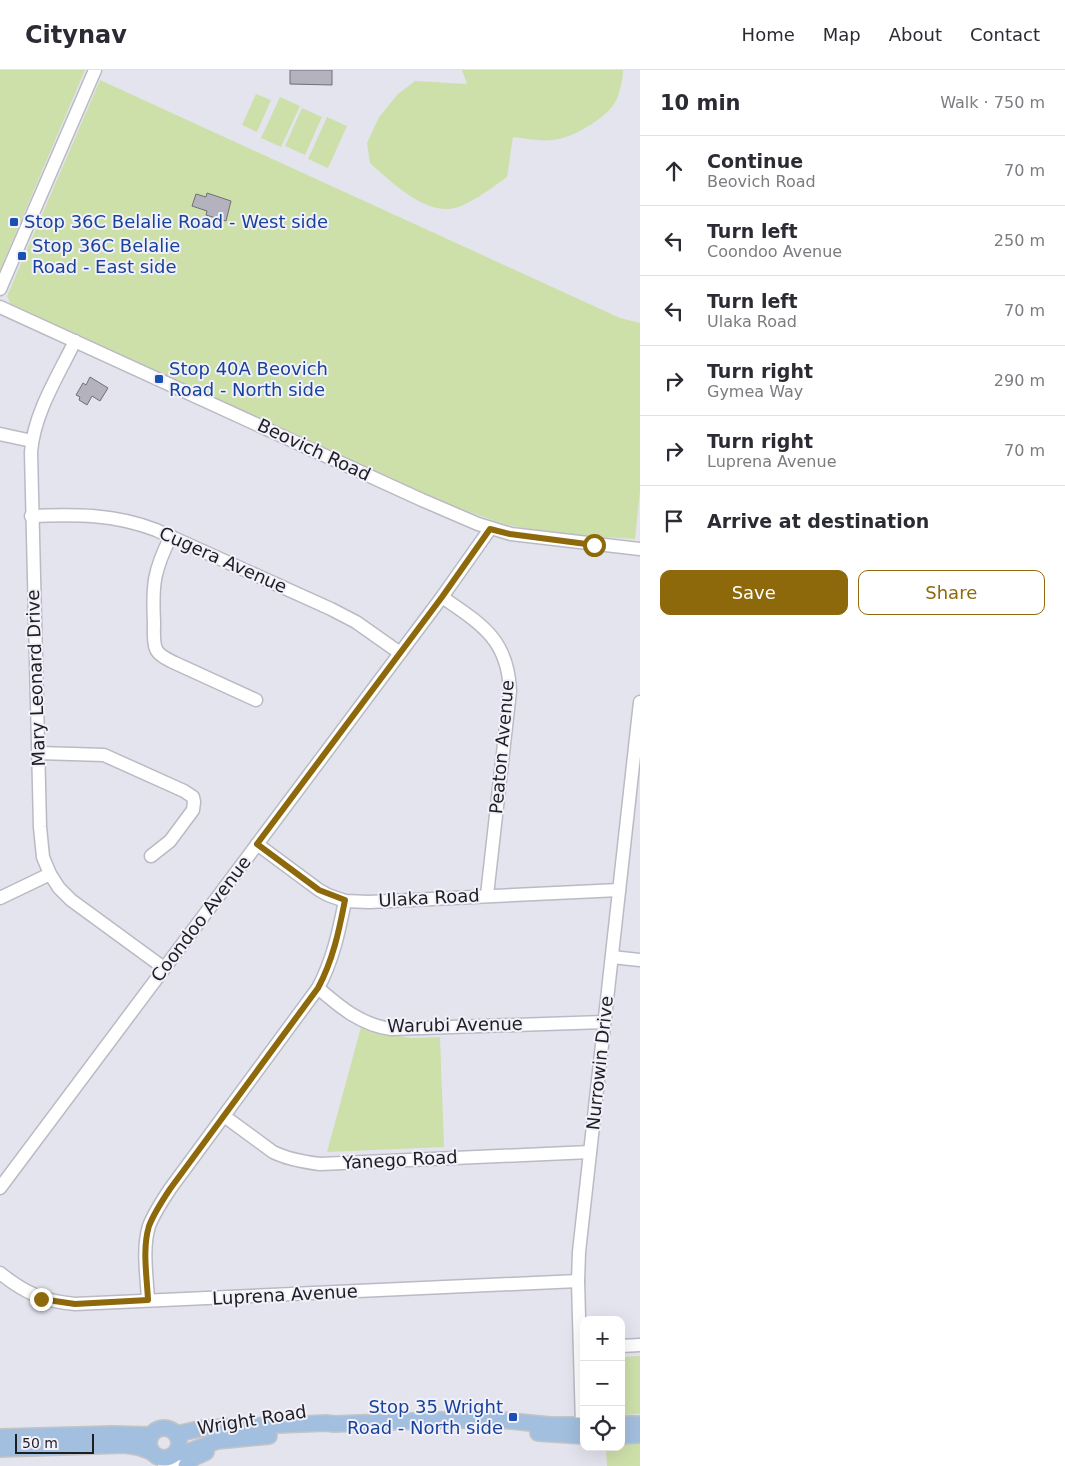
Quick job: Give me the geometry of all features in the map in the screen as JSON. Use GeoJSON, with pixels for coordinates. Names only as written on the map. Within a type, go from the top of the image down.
{"type":"FeatureCollection","features":[{"type":"Feature","properties":{"kind":"main road","name":"Wright Road"},"geometry":{"type":"LineString","coordinates":[[177,1434],[203,1428],[326,1422],[334,1424],[439,1420],[501,1420],[580,1429]]}},
{"type":"Feature","properties":{"kind":"main road","name":"Wright Road"},"geometry":{"type":"LineString","coordinates":[[0,1449],[125,1445],[138,1447],[168,1458],[217,1441],[273,1436],[334,1424]]}},
{"type":"Feature","properties":{"kind":"main road"},"geometry":{"type":"LineString","coordinates":[[625,1424],[640,1424]]}},
{"type":"Feature","properties":{"kind":"main road"},"geometry":{"type":"LineString","coordinates":[[162,1428],[170,1429],[177,1434],[180,1446],[168,1458],[149,1446],[151,1435],[162,1428]]}},
{"type":"Feature","properties":{"kind":"main road"},"geometry":{"type":"LineString","coordinates":[[0,1437],[113,1434],[151,1435]]}},
{"type":"Feature","properties":{"kind":"main road"},"geometry":{"type":"LineString","coordinates":[[625,1436],[640,1435]]}},
{"type":"Feature","properties":{"kind":"main road"},"geometry":{"type":"LineString","coordinates":[[186,1466],[192,1458],[207,1452],[257,1442],[273,1436]]}},
{"type":"Feature","properties":{"kind":"street"},"geometry":{"type":"LineString","coordinates":[[0,289],[95,70]]}},
{"type":"Feature","properties":{"kind":"street","name":"Beovich Road"},"geometry":{"type":"LineString","coordinates":[[0,307],[422,500],[490,529],[529,537],[640,549]]}},
{"type":"Feature","properties":{"kind":"street","name":"Mary Leonard Drive"},"geometry":{"type":"LineString","coordinates":[[75,341],[38,419],[32,441],[30,470],[41,840],[50,874],[59,888],[72,900],[164,968]]}},
{"type":"Feature","properties":{"kind":"street"},"geometry":{"type":"LineString","coordinates":[[0,434],[32,441]]}},
{"type":"Feature","properties":{"kind":"street","name":"Cugera Avenue"},"geometry":{"type":"LineString","coordinates":[[31,516],[82,515],[115,518],[143,525],[331,609],[356,622],[400,653]]}},
{"type":"Feature","properties":{"kind":"street","name":"Coondoo Avenue"},"geometry":{"type":"LineString","coordinates":[[0,1188],[442,597],[490,529]]}},
{"type":"Feature","properties":{"kind":"street"},"geometry":{"type":"LineString","coordinates":[[171,536],[159,561],[154,583],[154,635],[156,650],[175,663],[256,700]]}},
{"type":"Feature","properties":{"kind":"street","name":"Peaton Avenue"},"geometry":{"type":"LineString","coordinates":[[442,597],[492,636],[503,653],[508,670],[510,691],[487,895]]}},
{"type":"Feature","properties":{"kind":"street","name":"Nurrowin Drive"},"geometry":{"type":"LineString","coordinates":[[580,1316],[578,1281],[579,1245],[640,702]]}},
{"type":"Feature","properties":{"kind":"street"},"geometry":{"type":"LineString","coordinates":[[39,753],[104,755],[184,791],[192,798],[194,802],[192,810],[170,841],[151,856]]}},
{"type":"Feature","properties":{"kind":"street","name":"Ulaka Road"},"geometry":{"type":"LineString","coordinates":[[257,844],[319,890],[345,900],[369,902],[619,890]]}},
{"type":"Feature","properties":{"kind":"street"},"geometry":{"type":"LineString","coordinates":[[0,898],[50,874]]}},
{"type":"Feature","properties":{"kind":"street"},"geometry":{"type":"LineString","coordinates":[[148,1300],[146,1243],[149,1227],[154,1215],[170,1189],[318,988],[335,947],[345,900]]}},
{"type":"Feature","properties":{"kind":"street"},"geometry":{"type":"LineString","coordinates":[[612,957],[640,960]]}},
{"type":"Feature","properties":{"kind":"street","name":"Warubi Avenue"},"geometry":{"type":"LineString","coordinates":[[318,988],[353,1016],[391,1029],[604,1022]]}},
{"type":"Feature","properties":{"kind":"street","name":"Yanego Road"},"geometry":{"type":"LineString","coordinates":[[224,1116],[280,1156],[320,1164],[590,1152]]}},
{"type":"Feature","properties":{"kind":"street","name":"Luprena Avenue"},"geometry":{"type":"LineString","coordinates":[[0,1273],[29,1294],[52,1301],[75,1304],[578,1281]]}},
{"type":"Feature","properties":{"kind":"street"},"geometry":{"type":"LineString","coordinates":[[625,1346],[640,1345]]}},
{"type":"Feature","properties":{"kind":"street","name":"Nurrowin Drive"},"geometry":{"type":"LineString","coordinates":[[582,1361],[583,1406]]}},
{"type":"Feature","properties":{"kind":"green space"},"geometry":{"type":"Polygon","coordinates":[[[0,70],[85,70],[0,270],[0,70]]]}},
{"type":"Feature","properties":{"kind":"green space"},"geometry":{"type":"Polygon","coordinates":[[[462,70],[623,70],[617,99],[607,112],[596,121],[576,133],[563,138],[538,140],[513,137],[507,177],[463,205],[449,209],[438,208],[407,194],[370,163],[367,143],[379,117],[398,94],[415,81],[467,84],[462,70]]]}},
{"type":"Feature","properties":{"kind":"green space"},"geometry":{"type":"Polygon","coordinates":[[[100,80],[620,318],[640,323],[640,491],[635,539],[537,530],[505,524],[454,507],[12,307],[7,296],[100,80]]]}},
{"type":"Feature","properties":{"kind":"green space"},"geometry":{"type":"Polygon","coordinates":[[[256,94],[271,100],[257,132],[242,125],[256,94]]]}},
{"type":"Feature","properties":{"kind":"green space"},"geometry":{"type":"Polygon","coordinates":[[[280,97],[300,106],[281,147],[261,138],[280,97]]]}},
{"type":"Feature","properties":{"kind":"green space"},"geometry":{"type":"Polygon","coordinates":[[[302,108],[322,117],[305,155],[285,146],[302,108]]]}},
{"type":"Feature","properties":{"kind":"green space"},"geometry":{"type":"Polygon","coordinates":[[[327,117],[347,126],[328,168],[308,159],[327,117]]]}},
{"type":"Feature","properties":{"kind":"green space"},"geometry":{"type":"Polygon","coordinates":[[[361,1027],[375,1032],[412,1038],[440,1037],[444,1147],[327,1152],[361,1027]]]}},
{"type":"Feature","properties":{"kind":"green space"},"geometry":{"type":"Polygon","coordinates":[[[640,1356],[640,1414],[625,1415],[625,1357],[640,1356]]]}},
{"type":"Feature","properties":{"kind":"green space"},"geometry":{"type":"Polygon","coordinates":[[[640,1443],[640,1466],[607,1466],[606,1451],[625,1451],[625,1444],[640,1443]]]}},
{"type":"Feature","properties":{"kind":"building"},"geometry":{"type":"Polygon","coordinates":[[[290,70],[332,70],[332,85],[290,84],[290,70]]]}},
{"type":"Feature","properties":{"kind":"building"},"geometry":{"type":"Polygon","coordinates":[[[207,193],[231,201],[226,221],[206,215],[207,211],[192,206],[196,194],[206,197],[207,193]]]}},
{"type":"Feature","properties":{"kind":"building"},"geometry":{"type":"Polygon","coordinates":[[[90,377],[108,388],[100,401],[92,396],[87,405],[79,400],[80,397],[76,395],[83,383],[86,385],[90,377]]]}},
{"type":"Feature","properties":{"kind":"place","name":"Stop 36C Belalie Road - West side"},"geometry":{"type":"Point","coordinates":[14,222]}},
{"type":"Feature","properties":{"kind":"place","name":"Stop 36C Belalie Road - East side"},"geometry":{"type":"Point","coordinates":[22,256]}},
{"type":"Feature","properties":{"kind":"place","name":"Stop 40A Beovich Road - North side"},"geometry":{"type":"Point","coordinates":[159,379]}},
{"type":"Feature","properties":{"kind":"place","name":"Stop 35 Wright Road - North side"},"geometry":{"type":"Point","coordinates":[513,1417]}},
{"type":"Feature","properties":{"kind":"route"},"geometry":{"type":"LineString","coordinates":[[41,1299],[75,1304],[148,1300],[146,1243],[149,1227],[154,1215],[170,1189],[318,988],[325,974],[339,934],[345,900],[319,890],[257,844],[442,597],[490,529],[510,534],[594,545]]}}]}
